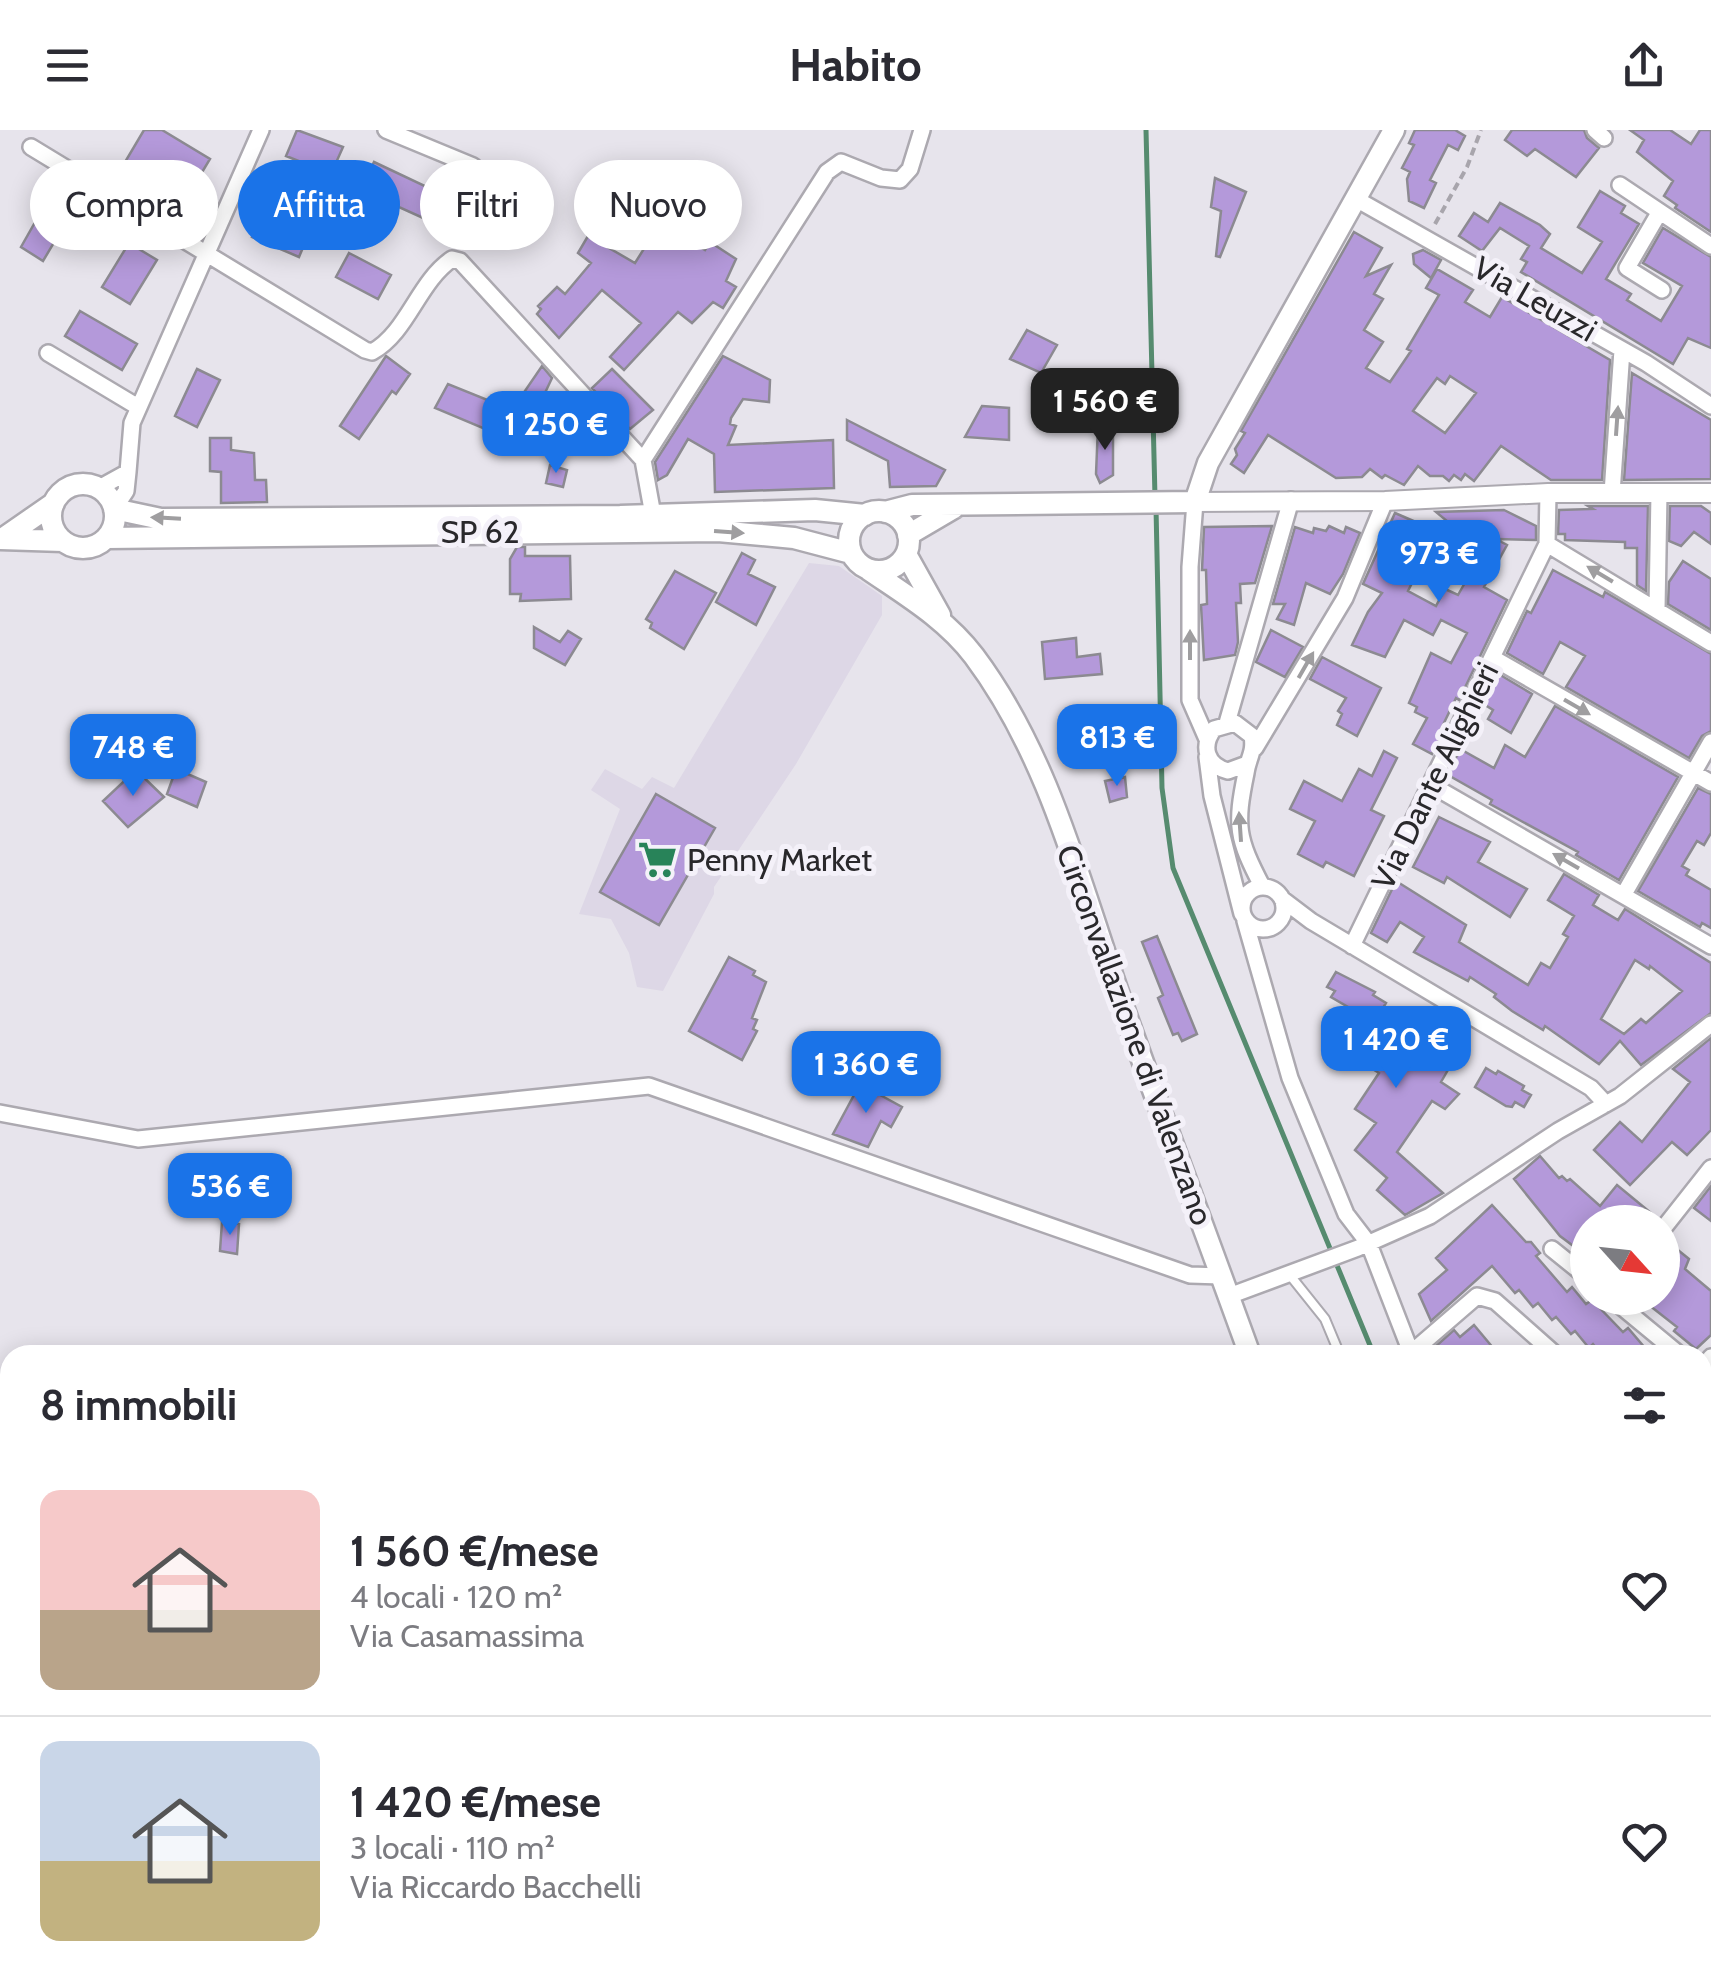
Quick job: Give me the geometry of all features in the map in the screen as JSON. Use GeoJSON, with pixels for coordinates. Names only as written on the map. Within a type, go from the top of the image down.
{"type":"FeatureCollection","features":[{"type":"Feature","properties":{"kind":"main road"},"geometry":{"type":"LineString","coordinates":[[1189,502],[1394,130]]}},
{"type":"Feature","properties":{"kind":"main road","name":"SP 62"},"geometry":{"type":"LineString","coordinates":[[1,539],[78,484],[99,488]]}},
{"type":"Feature","properties":{"kind":"main road"},"geometry":{"type":"LineString","coordinates":[[99,488],[114,510],[115,520],[107,538]]}},
{"type":"Feature","properties":{"kind":"main road","name":"SP 62"},"geometry":{"type":"LineString","coordinates":[[114,510],[161,519],[815,510],[875,514],[912,505],[1189,502]]}},
{"type":"Feature","properties":{"kind":"main road"},"geometry":{"type":"LineString","coordinates":[[54,503],[52,524],[63,542]]}},
{"type":"Feature","properties":{"kind":"main road"},"geometry":{"type":"LineString","coordinates":[[869,570],[886,571],[894,567],[907,544],[956,507]]}},
{"type":"Feature","properties":{"kind":"main road"},"geometry":{"type":"LineString","coordinates":[[875,514],[900,520],[943,621],[851,553],[850,536],[875,514]]}},
{"type":"Feature","properties":{"kind":"main road","name":"SP 62"},"geometry":{"type":"LineString","coordinates":[[1,539],[63,542],[90,548],[107,538],[718,531],[794,538],[851,553]]}},
{"type":"Feature","properties":{"kind":"main road","name":"Circonvallazione di Valenzano"},"geometry":{"type":"LineString","coordinates":[[943,621],[972,654],[1022,730],[1069,846],[1119,997],[1246,1345]]}},
{"type":"Feature","properties":{"kind":"street"},"geometry":{"type":"LineString","coordinates":[[114,510],[126,491],[132,423],[261,130]]}},
{"type":"Feature","properties":{"kind":"street"},"geometry":{"type":"LineString","coordinates":[[386,130],[458,160]]}},
{"type":"Feature","properties":{"kind":"street"},"geometry":{"type":"LineString","coordinates":[[643,460],[827,172],[841,162],[881,178],[900,180],[910,169],[922,130]]}},
{"type":"Feature","properties":{"kind":"street"},"geometry":{"type":"LineString","coordinates":[[31,146],[372,352],[390,338],[438,270],[452,260],[460,261],[643,460],[653,515]]}},
{"type":"Feature","properties":{"kind":"street"},"geometry":{"type":"LineString","coordinates":[[1620,186],[1711,246]]}},
{"type":"Feature","properties":{"kind":"street","name":"Via Leuzzi"},"geometry":{"type":"LineString","coordinates":[[1356,199],[1622,350],[1711,406]]}},
{"type":"Feature","properties":{"kind":"street"},"geometry":{"type":"LineString","coordinates":[[1659,213],[1627,268],[1662,290]]}},
{"type":"Feature","properties":{"kind":"street"},"geometry":{"type":"LineString","coordinates":[[1612,493],[1622,350]]}},
{"type":"Feature","properties":{"kind":"street"},"geometry":{"type":"LineString","coordinates":[[48,353],[138,408]]}},
{"type":"Feature","properties":{"kind":"street"},"geometry":{"type":"LineString","coordinates":[[99,488],[128,472]]}},
{"type":"Feature","properties":{"kind":"street","name":"Via Dante Alighieri"},"geometry":{"type":"LineString","coordinates":[[1352,946],[1546,544],[1548,493]]}},
{"type":"Feature","properties":{"kind":"street"},"geometry":{"type":"LineString","coordinates":[[1657,609],[1659,493]]}},
{"type":"Feature","properties":{"kind":"street"},"geometry":{"type":"LineString","coordinates":[[1247,764],[1228,771],[1216,766],[1190,700],[1189,502],[1711,493]]}},
{"type":"Feature","properties":{"kind":"street"},"geometry":{"type":"LineString","coordinates":[[1227,723],[1292,500]]}},
{"type":"Feature","properties":{"kind":"street"},"geometry":{"type":"LineString","coordinates":[[1262,886],[1238,833],[1247,764],[1345,598],[1384,501]]}},
{"type":"Feature","properties":{"kind":"street"},"geometry":{"type":"LineString","coordinates":[[1546,544],[1711,643]]}},
{"type":"Feature","properties":{"kind":"street"},"geometry":{"type":"LineString","coordinates":[[1492,658],[1711,783]]}},
{"type":"Feature","properties":{"kind":"street"},"geometry":{"type":"LineString","coordinates":[[1254,748],[1247,729],[1227,723],[1214,728],[1207,747],[1212,796],[1290,1078],[1346,1214],[1407,1345]]}},
{"type":"Feature","properties":{"kind":"street"},"geometry":{"type":"LineString","coordinates":[[1624,894],[1711,742]]}},
{"type":"Feature","properties":{"kind":"street"},"geometry":{"type":"LineString","coordinates":[[1432,786],[1711,946]]}},
{"type":"Feature","properties":{"kind":"street"},"geometry":{"type":"LineString","coordinates":[[1244,917],[1244,897],[1251,890],[1262,886],[1274,890],[1352,946],[1590,1088],[1606,1104]]}},
{"type":"Feature","properties":{"kind":"street"},"geometry":{"type":"LineString","coordinates":[[1244,917],[1262,929],[1273,926],[1282,916],[1282,899]]}},
{"type":"Feature","properties":{"kind":"street"},"geometry":{"type":"LineString","coordinates":[[0,1113],[138,1139],[650,1086],[1225,1286],[1289,1274],[1430,1216],[1606,1104],[1711,1024]]}},
{"type":"Feature","properties":{"kind":"street"},"geometry":{"type":"LineString","coordinates":[[1680,1207],[1711,1168]]}},
{"type":"Feature","properties":{"kind":"street"},"geometry":{"type":"LineString","coordinates":[[1552,1249],[1570,1264]]}},
{"type":"Feature","properties":{"kind":"street"},"geometry":{"type":"LineString","coordinates":[[1421,1345],[1478,1296],[1494,1301],[1545,1345]]}},
{"type":"Feature","properties":{"kind":"street"},"geometry":{"type":"LineString","coordinates":[[1631,1315],[1668,1345]]}},
{"type":"Feature","properties":{"kind":"lane"},"geometry":{"type":"LineString","coordinates":[[1289,1274],[1325,1319],[1336,1345]]}},
{"type":"Feature","properties":{"kind":"path"},"geometry":{"type":"LineString","coordinates":[[1428,238],[1467,166],[1481,130]]}},
{"type":"Feature","properties":{"kind":"shaded area"},"geometry":{"type":"Polygon","coordinates":[[[809,563],[839,566],[882,596],[882,615],[796,764],[714,887],[714,894],[663,991],[637,987],[629,953],[611,919],[579,914],[620,809],[591,790],[605,769],[642,789],[652,777],[674,788],[809,563]]]}},
{"type":"Feature","properties":{"kind":"building"},"geometry":{"type":"Polygon","coordinates":[[[144,130],[162,130],[210,159],[209,160],[126,160],[144,130]]]}},
{"type":"Feature","properties":{"kind":"building"},"geometry":{"type":"Polygon","coordinates":[[[297,130],[343,147],[337,160],[296,160],[286,156],[297,130]]]}},
{"type":"Feature","properties":{"kind":"building"},"geometry":{"type":"Polygon","coordinates":[[[1415,130],[1455,130],[1465,136],[1458,150],[1448,145],[1430,180],[1436,183],[1424,208],[1409,201],[1410,172],[1402,168],[1414,145],[1409,143],[1415,130]]]}},
{"type":"Feature","properties":{"kind":"building"},"geometry":{"type":"Polygon","coordinates":[[[1512,130],[1584,130],[1599,148],[1576,177],[1535,149],[1527,156],[1505,140],[1512,130]]]}},
{"type":"Feature","properties":{"kind":"building"},"geometry":{"type":"Polygon","coordinates":[[[1630,130],[1670,130],[1691,144],[1700,130],[1711,130],[1711,232],[1664,196],[1673,181],[1637,152],[1644,140],[1630,130]]]}},
{"type":"Feature","properties":{"kind":"building"},"geometry":{"type":"Polygon","coordinates":[[[400,174],[420,184],[420,217],[400,208],[400,174]]]}},
{"type":"Feature","properties":{"kind":"building"},"geometry":{"type":"Polygon","coordinates":[[[1215,178],[1246,192],[1220,257],[1216,256],[1221,211],[1211,207],[1215,178]]]}},
{"type":"Feature","properties":{"kind":"building"},"geometry":{"type":"Polygon","coordinates":[[[1600,191],[1625,206],[1621,213],[1639,224],[1606,279],[1631,294],[1627,300],[1661,321],[1682,286],[1643,263],[1663,228],[1711,257],[1711,348],[1688,338],[1673,364],[1521,272],[1527,262],[1521,259],[1529,246],[1500,228],[1482,251],[1459,236],[1474,213],[1488,222],[1500,203],[1540,225],[1550,234],[1541,248],[1582,273],[1602,242],[1578,227],[1600,191]]]}},
{"type":"Feature","properties":{"kind":"building"},"geometry":{"type":"Polygon","coordinates":[[[30,231],[30,250],[50,250],[43,261],[21,247],[30,231]]]}},
{"type":"Feature","properties":{"kind":"building"},"geometry":{"type":"Polygon","coordinates":[[[1354,232],[1382,248],[1366,276],[1391,265],[1374,294],[1383,299],[1364,330],[1383,342],[1366,368],[1390,382],[1411,351],[1407,349],[1439,295],[1426,288],[1437,269],[1473,290],[1465,302],[1490,317],[1502,297],[1610,360],[1602,480],[1551,480],[1501,446],[1474,481],[1465,474],[1461,480],[1454,475],[1449,481],[1443,476],[1430,476],[1418,466],[1404,485],[1385,475],[1382,478],[1370,469],[1362,477],[1336,478],[1268,435],[1244,473],[1231,464],[1245,433],[1241,431],[1354,232]],[[1450,376],[1445,384],[1437,378],[1413,411],[1445,433],[1476,393],[1450,376]]]}},
{"type":"Feature","properties":{"kind":"building"},"geometry":{"type":"Polygon","coordinates":[[[125,250],[141,250],[157,260],[130,304],[102,287],[125,250]]]}},
{"type":"Feature","properties":{"kind":"building"},"geometry":{"type":"Polygon","coordinates":[[[283,250],[302,250],[299,257],[283,250]]]}},
{"type":"Feature","properties":{"kind":"building"},"geometry":{"type":"Polygon","coordinates":[[[580,250],[612,250],[635,263],[643,250],[722,250],[736,259],[726,281],[736,287],[723,308],[713,302],[692,323],[678,312],[624,370],[610,357],[641,323],[602,290],[559,338],[537,314],[541,309],[538,306],[557,287],[565,294],[591,263],[578,253],[580,250]]]}},
{"type":"Feature","properties":{"kind":"building"},"geometry":{"type":"Polygon","coordinates":[[[1423,250],[1441,260],[1431,278],[1414,264],[1413,254],[1423,250]]]}},
{"type":"Feature","properties":{"kind":"building"},"geometry":{"type":"Polygon","coordinates":[[[349,253],[391,275],[378,299],[336,277],[349,253]]]}},
{"type":"Feature","properties":{"kind":"building"},"geometry":{"type":"Polygon","coordinates":[[[80,311],[137,344],[122,370],[65,336],[80,311]]]}},
{"type":"Feature","properties":{"kind":"building"},"geometry":{"type":"Polygon","coordinates":[[[1027,330],[1057,345],[1041,373],[1010,359],[1027,330]]]}},
{"type":"Feature","properties":{"kind":"building"},"geometry":{"type":"Polygon","coordinates":[[[386,356],[410,374],[396,394],[392,391],[359,439],[340,426],[386,356]]]}},
{"type":"Feature","properties":{"kind":"building"},"geometry":{"type":"Polygon","coordinates":[[[723,356],[770,380],[769,402],[743,399],[731,418],[730,424],[736,426],[728,445],[833,440],[834,488],[715,492],[714,454],[688,439],[667,475],[658,480],[655,462],[723,356]]]}},
{"type":"Feature","properties":{"kind":"building"},"geometry":{"type":"Polygon","coordinates":[[[542,366],[552,378],[521,444],[435,408],[448,384],[512,410],[542,366]]]}},
{"type":"Feature","properties":{"kind":"building"},"geometry":{"type":"Polygon","coordinates":[[[197,369],[220,380],[197,427],[175,416],[197,369]]]}},
{"type":"Feature","properties":{"kind":"building"},"geometry":{"type":"Polygon","coordinates":[[[612,369],[653,410],[630,429],[592,388],[612,369]]]}},
{"type":"Feature","properties":{"kind":"building"},"geometry":{"type":"Polygon","coordinates":[[[1632,373],[1711,420],[1711,479],[1624,480],[1632,373]]]}},
{"type":"Feature","properties":{"kind":"building"},"geometry":{"type":"Polygon","coordinates":[[[982,406],[1009,408],[1009,440],[965,437],[982,406]]]}},
{"type":"Feature","properties":{"kind":"building"},"geometry":{"type":"Polygon","coordinates":[[[847,420],[945,470],[936,486],[890,487],[888,461],[847,440],[847,420]]]}},
{"type":"Feature","properties":{"kind":"building"},"geometry":{"type":"Polygon","coordinates":[[[1098,426],[1113,426],[1113,475],[1100,483],[1096,474],[1098,426]]]}},
{"type":"Feature","properties":{"kind":"building"},"geometry":{"type":"Polygon","coordinates":[[[210,438],[231,438],[231,450],[254,453],[255,480],[266,480],[267,502],[221,503],[221,472],[210,471],[210,438]]]}},
{"type":"Feature","properties":{"kind":"building"},"geometry":{"type":"Polygon","coordinates":[[[550,465],[567,470],[563,487],[546,483],[550,465]]]}},
{"type":"Feature","properties":{"kind":"building"},"geometry":{"type":"Polygon","coordinates":[[[1588,506],[1648,506],[1646,591],[1637,585],[1637,548],[1625,548],[1625,542],[1565,540],[1565,534],[1558,534],[1559,510],[1593,509],[1588,506]]]}},
{"type":"Feature","properties":{"kind":"building"},"geometry":{"type":"Polygon","coordinates":[[[1670,506],[1701,506],[1711,513],[1711,544],[1694,532],[1681,546],[1669,541],[1670,506]]]}},
{"type":"Feature","properties":{"kind":"building"},"geometry":{"type":"Polygon","coordinates":[[[1504,510],[1536,526],[1536,540],[1496,539],[1507,545],[1484,587],[1507,600],[1432,754],[1413,744],[1427,718],[1415,712],[1417,707],[1409,703],[1431,653],[1451,663],[1467,633],[1441,620],[1433,635],[1404,620],[1385,657],[1352,645],[1382,593],[1363,584],[1395,513],[1448,536],[1442,550],[1423,542],[1407,575],[1414,579],[1408,591],[1436,606],[1445,589],[1458,595],[1483,551],[1436,512],[1504,510]]]}},
{"type":"Feature","properties":{"kind":"building"},"geometry":{"type":"Polygon","coordinates":[[[1272,526],[1255,583],[1240,584],[1235,655],[1204,660],[1204,527],[1272,526]]]}},
{"type":"Feature","properties":{"kind":"building"},"geometry":{"type":"Polygon","coordinates":[[[1329,526],[1344,533],[1346,527],[1360,533],[1343,574],[1330,594],[1306,583],[1294,625],[1277,619],[1285,604],[1273,604],[1295,527],[1313,533],[1314,528],[1326,531],[1329,526]]]}},
{"type":"Feature","properties":{"kind":"building"},"geometry":{"type":"Polygon","coordinates":[[[517,547],[525,547],[525,556],[570,556],[571,599],[520,601],[521,594],[510,594],[510,559],[517,547]]]}},
{"type":"Feature","properties":{"kind":"building"},"geometry":{"type":"Polygon","coordinates":[[[742,553],[755,560],[748,574],[775,587],[756,625],[716,602],[742,553]]]}},
{"type":"Feature","properties":{"kind":"building"},"geometry":{"type":"Polygon","coordinates":[[[1683,561],[1711,579],[1711,630],[1668,604],[1669,582],[1683,561]]]}},
{"type":"Feature","properties":{"kind":"building"},"geometry":{"type":"Polygon","coordinates":[[[1553,570],[1603,597],[1605,592],[1711,654],[1711,731],[1702,736],[1689,758],[1566,687],[1585,656],[1560,642],[1543,674],[1507,653],[1553,570]]]}},
{"type":"Feature","properties":{"kind":"building"},"geometry":{"type":"Polygon","coordinates":[[[675,571],[716,593],[684,649],[650,628],[652,623],[646,619],[675,571]]]}},
{"type":"Feature","properties":{"kind":"building"},"geometry":{"type":"Polygon","coordinates":[[[534,627],[560,642],[568,631],[581,639],[565,665],[534,648],[534,627]]]}},
{"type":"Feature","properties":{"kind":"building"},"geometry":{"type":"Polygon","coordinates":[[[1271,630],[1303,647],[1285,677],[1256,662],[1271,630]]]}},
{"type":"Feature","properties":{"kind":"building"},"geometry":{"type":"Polygon","coordinates":[[[1076,638],[1077,657],[1100,654],[1102,674],[1045,679],[1042,642],[1076,638]]]}},
{"type":"Feature","properties":{"kind":"building"},"geometry":{"type":"Polygon","coordinates":[[[1322,657],[1381,688],[1357,736],[1337,725],[1342,714],[1338,711],[1346,698],[1310,679],[1322,657]]]}},
{"type":"Feature","properties":{"kind":"building"},"geometry":{"type":"Polygon","coordinates":[[[1497,673],[1532,694],[1511,733],[1488,719],[1493,710],[1482,703],[1497,673]]]}},
{"type":"Feature","properties":{"kind":"building"},"geometry":{"type":"Polygon","coordinates":[[[1555,706],[1678,777],[1619,880],[1448,775],[1460,749],[1494,768],[1505,745],[1525,757],[1555,706]]]}},
{"type":"Feature","properties":{"kind":"building"},"geometry":{"type":"Polygon","coordinates":[[[1384,751],[1397,758],[1371,810],[1384,816],[1354,876],[1298,854],[1315,821],[1290,809],[1304,781],[1342,801],[1359,769],[1372,776],[1384,751]]]}},
{"type":"Feature","properties":{"kind":"building"},"geometry":{"type":"Polygon","coordinates":[[[176,769],[206,782],[197,807],[167,794],[176,769]]]}},
{"type":"Feature","properties":{"kind":"building"},"geometry":{"type":"Polygon","coordinates":[[[136,770],[164,797],[128,827],[103,801],[136,770]]]}},
{"type":"Feature","properties":{"kind":"building"},"geometry":{"type":"Polygon","coordinates":[[[1125,777],[1127,797],[1110,802],[1105,781],[1125,777]]]}},
{"type":"Feature","properties":{"kind":"building"},"geometry":{"type":"Polygon","coordinates":[[[1698,788],[1711,794],[1711,833],[1704,845],[1697,841],[1682,866],[1689,870],[1686,875],[1711,890],[1711,928],[1702,923],[1700,927],[1638,891],[1698,788]]]}},
{"type":"Feature","properties":{"kind":"building","name":"Penny Market"},"geometry":{"type":"Polygon","coordinates":[[[656,794],[715,828],[659,925],[600,892],[656,794]]]}},
{"type":"Feature","properties":{"kind":"building"},"geometry":{"type":"Polygon","coordinates":[[[1439,817],[1490,842],[1478,862],[1527,889],[1510,917],[1447,877],[1444,883],[1413,867],[1439,817]]]}},
{"type":"Feature","properties":{"kind":"building"},"geometry":{"type":"Polygon","coordinates":[[[1564,874],[1599,895],[1593,905],[1618,920],[1625,909],[1711,963],[1711,1013],[1641,1065],[1620,1041],[1599,1064],[1545,1026],[1543,1030],[1512,1011],[1494,997],[1496,994],[1470,977],[1468,981],[1414,952],[1424,937],[1400,922],[1387,942],[1371,933],[1396,881],[1466,925],[1459,942],[1528,985],[1541,963],[1550,968],[1568,937],[1563,934],[1574,916],[1548,900],[1564,874]],[[1635,960],[1601,1019],[1624,1034],[1641,1019],[1646,1023],[1682,991],[1650,966],[1649,969],[1635,960]]]}},
{"type":"Feature","properties":{"kind":"building"},"geometry":{"type":"Polygon","coordinates":[[[1157,936],[1197,1034],[1182,1041],[1178,1033],[1173,1035],[1158,998],[1163,995],[1142,942],[1157,936]]]}},
{"type":"Feature","properties":{"kind":"building"},"geometry":{"type":"Polygon","coordinates":[[[729,957],[766,982],[752,1018],[757,1020],[753,1029],[757,1031],[742,1060],[689,1031],[729,957]]]}},
{"type":"Feature","properties":{"kind":"building"},"geometry":{"type":"Polygon","coordinates":[[[1336,972],[1375,992],[1373,995],[1386,1003],[1366,1036],[1394,1052],[1412,1021],[1422,1027],[1424,1023],[1450,1038],[1448,1042],[1460,1049],[1441,1082],[1459,1094],[1445,1109],[1432,1101],[1397,1152],[1443,1193],[1405,1215],[1377,1190],[1387,1178],[1355,1150],[1376,1123],[1355,1109],[1379,1073],[1341,1049],[1354,1028],[1341,1020],[1348,1007],[1331,997],[1335,991],[1327,987],[1336,972]]]}},
{"type":"Feature","properties":{"kind":"building"},"geometry":{"type":"Polygon","coordinates":[[[1711,1038],[1711,1130],[1687,1155],[1672,1142],[1630,1185],[1594,1150],[1620,1122],[1642,1142],[1690,1082],[1673,1069],[1711,1038]]]}},
{"type":"Feature","properties":{"kind":"building"},"geometry":{"type":"Polygon","coordinates":[[[1486,1068],[1524,1086],[1522,1090],[1531,1095],[1524,1107],[1515,1102],[1512,1107],[1506,1106],[1475,1087],[1486,1068]]]}},
{"type":"Feature","properties":{"kind":"building"},"geometry":{"type":"Polygon","coordinates":[[[860,1084],[902,1107],[891,1127],[881,1121],[868,1147],[833,1134],[860,1084]]]}},
{"type":"Feature","properties":{"kind":"building"},"geometry":{"type":"Polygon","coordinates":[[[1540,1156],[1559,1178],[1570,1179],[1599,1205],[1570,1205],[1570,1244],[1514,1179],[1540,1156]]]}},
{"type":"Feature","properties":{"kind":"building"},"geometry":{"type":"Polygon","coordinates":[[[1617,1185],[1641,1205],[1601,1205],[1617,1185]]]}},
{"type":"Feature","properties":{"kind":"building"},"geometry":{"type":"Polygon","coordinates":[[[1711,1186],[1711,1221],[1694,1208],[1711,1186]]]}},
{"type":"Feature","properties":{"kind":"building"},"geometry":{"type":"Polygon","coordinates":[[[1492,1205],[1526,1242],[1531,1242],[1540,1253],[1536,1256],[1567,1292],[1570,1289],[1570,1315],[1607,1315],[1623,1332],[1628,1328],[1642,1345],[1587,1345],[1556,1317],[1552,1320],[1538,1303],[1533,1307],[1519,1290],[1515,1293],[1492,1266],[1431,1321],[1419,1294],[1447,1270],[1436,1258],[1492,1205]]]}},
{"type":"Feature","properties":{"kind":"building"},"geometry":{"type":"Polygon","coordinates":[[[222,1222],[239,1224],[237,1254],[220,1251],[222,1222]]]}},
{"type":"Feature","properties":{"kind":"building"},"geometry":{"type":"Polygon","coordinates":[[[1680,1252],[1689,1259],[1685,1269],[1711,1291],[1711,1335],[1700,1345],[1691,1345],[1674,1331],[1677,1327],[1662,1315],[1680,1315],[1680,1252]]]}},
{"type":"Feature","properties":{"kind":"building"},"geometry":{"type":"Polygon","coordinates":[[[1474,1325],[1491,1345],[1437,1345],[1454,1330],[1460,1337],[1474,1325]]]}},
{"type":"Feature","properties":{"kind":"waterway"},"geometry":{"type":"LineString","coordinates":[[1146,130],[1155,497]]}},
{"type":"Feature","properties":{"kind":"waterway"},"geometry":{"type":"LineString","coordinates":[[1156,508],[1162,788],[1173,868],[1370,1345]]}},
{"type":"Feature","properties":{"kind":"place","name":"Penny Market"},"geometry":{"type":"Point","coordinates":[657,860]}}]}
